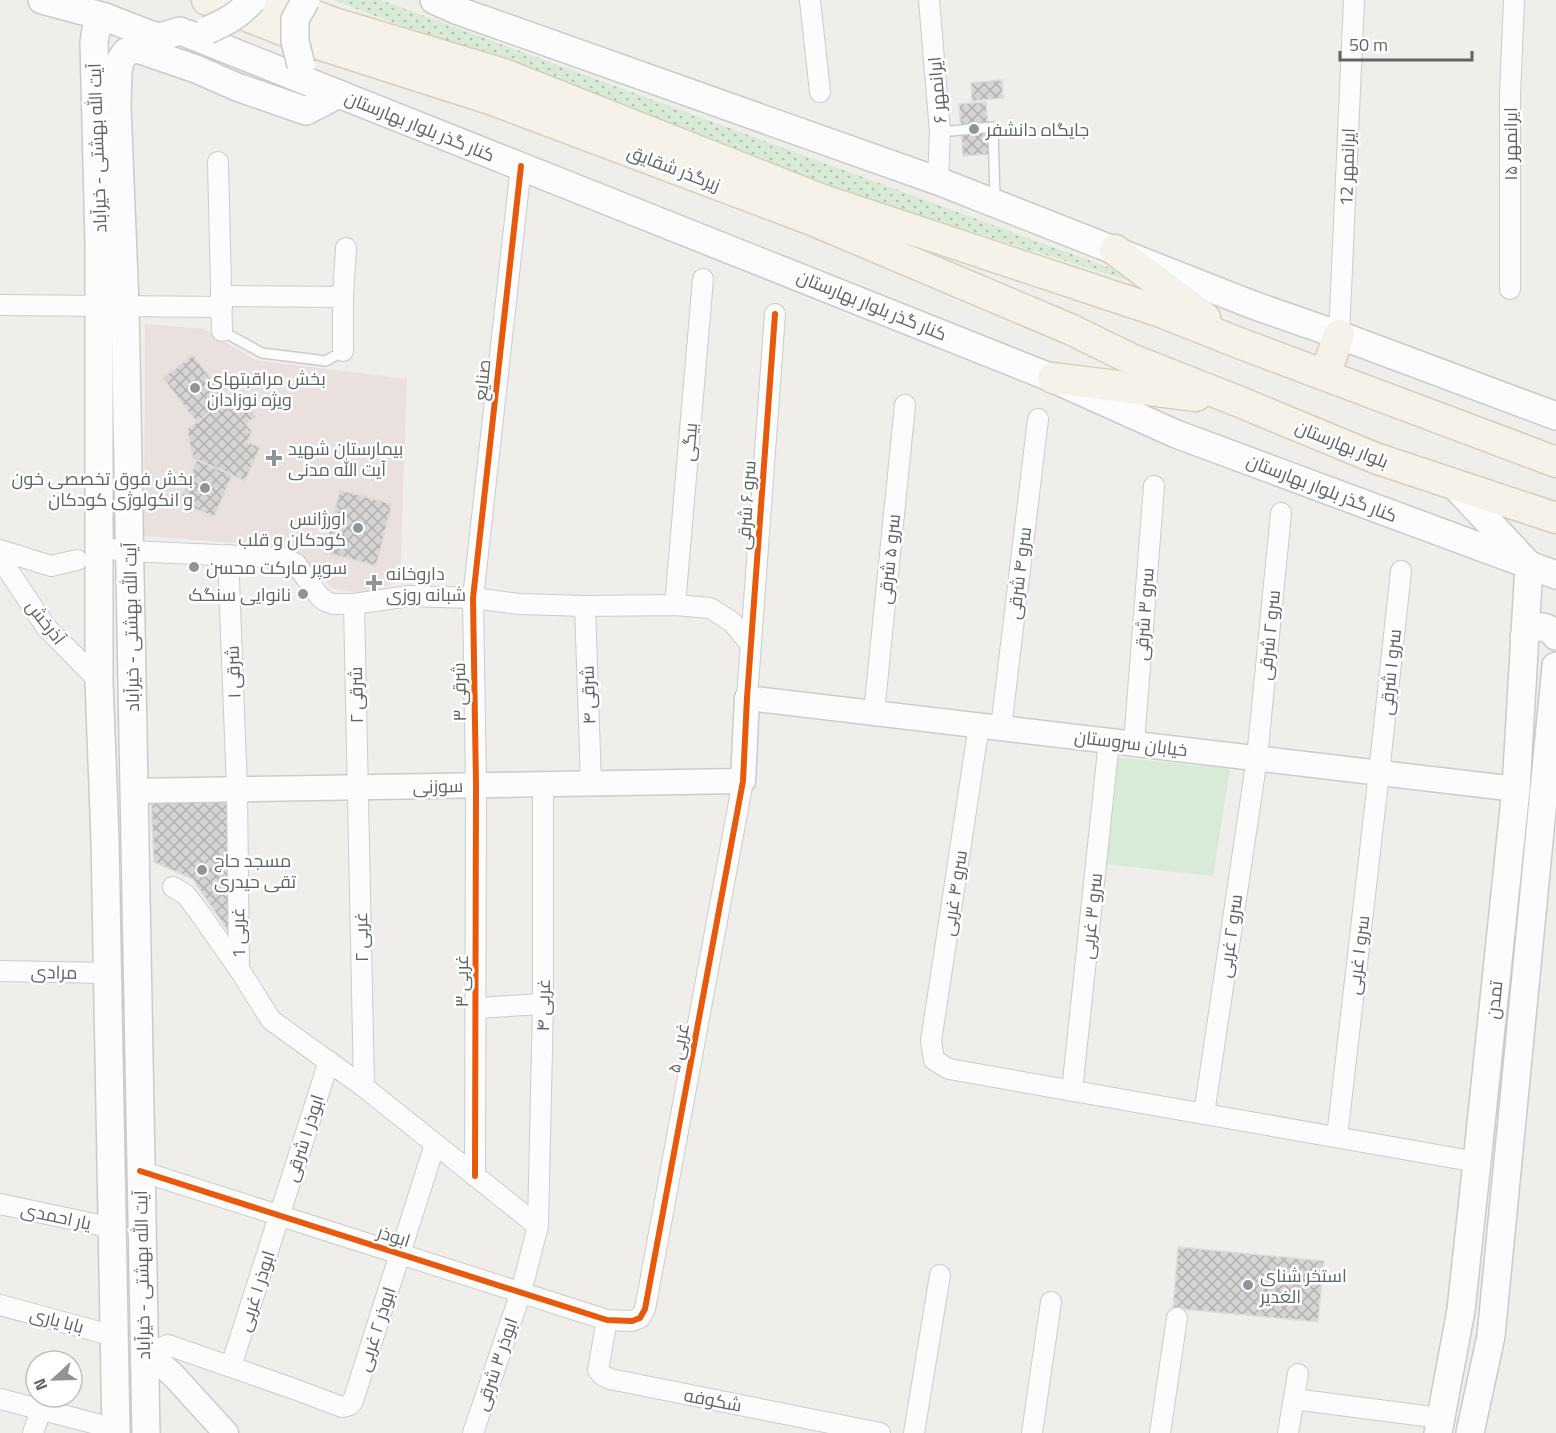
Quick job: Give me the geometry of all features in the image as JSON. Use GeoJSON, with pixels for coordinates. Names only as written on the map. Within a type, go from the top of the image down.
{"type":"FeatureCollection","features":[{"type":"Feature","properties":{"kind":"main road"},"geometry":{"type":"LineString","coordinates":[[42,0],[101,9],[151,35],[160,37],[192,32],[230,20],[252,0]]}},
{"type":"Feature","properties":{"kind":"main road","name":"زیرگذر شقایق"},"geometry":{"type":"LineString","coordinates":[[207,0],[315,43],[494,100],[812,220],[1072,330],[1131,359]]}},
{"type":"Feature","properties":{"kind":"main road","name":"زیرگذر شقایق"},"geometry":{"type":"LineString","coordinates":[[274,0],[331,22],[501,73],[820,199],[1161,312],[1239,343]]}},
{"type":"Feature","properties":{"kind":"main road"},"geometry":{"type":"LineString","coordinates":[[306,0],[296,19],[295,41],[301,64],[314,79],[339,94]]}},
{"type":"Feature","properties":{"kind":"main road"},"geometry":{"type":"LineString","coordinates":[[434,0],[456,10],[995,202],[1253,305],[1556,416]]}},
{"type":"Feature","properties":{"kind":"main road","name":"آیت الله بهشتی - خیرآباد"},"geometry":{"type":"LineString","coordinates":[[101,9],[94,42],[99,243],[112,305],[129,551],[140,1171],[150,1354],[146,1433]]}},
{"type":"Feature","properties":{"kind":"main road","name":"کنار گذر بلوار بهارستان"},"geometry":{"type":"LineString","coordinates":[[192,32],[339,94],[1053,378],[1176,434],[1556,575]]}},
{"type":"Feature","properties":{"kind":"main road","name":"آیت الله بهشتی - خیرآباد"},"geometry":{"type":"LineString","coordinates":[[116,1431],[104,792],[99,681],[88,554],[112,305],[120,61],[126,52],[138,49],[306,111],[339,94]]}},
{"type":"Feature","properties":{"kind":"main road"},"geometry":{"type":"LineString","coordinates":[[1115,250],[1239,343],[1556,462]]}},
{"type":"Feature","properties":{"kind":"main road"},"geometry":{"type":"LineString","coordinates":[[1325,375],[1339,335]]}},
{"type":"Feature","properties":{"kind":"main road","name":"بلوار بهارستان"},"geometry":{"type":"LineString","coordinates":[[1131,359],[1375,458],[1556,518]]}},
{"type":"Feature","properties":{"kind":"main road"},"geometry":{"type":"LineString","coordinates":[[1053,378],[1240,402]]}},
{"type":"Feature","properties":{"kind":"main road"},"geometry":{"type":"LineString","coordinates":[[1454,485],[1529,565]]}},
{"type":"Feature","properties":{"kind":"main road","name":"تمدن"},"geometry":{"type":"LineString","coordinates":[[1439,1426],[1461,1310],[1516,789],[1529,565]]}},
{"type":"Feature","properties":{"kind":"main road"},"geometry":{"type":"LineString","coordinates":[[1524,637],[1529,630],[1538,626],[1547,628],[1556,636]]}},
{"type":"Feature","properties":{"kind":"main road","name":"تمدن"},"geometry":{"type":"LineString","coordinates":[[1470,1433],[1491,1336],[1556,666]]}},
{"type":"Feature","properties":{"kind":"main road"},"geometry":{"type":"LineString","coordinates":[[104,792],[134,790]]}},
{"type":"Feature","properties":{"kind":"main road"},"geometry":{"type":"LineString","coordinates":[[109,1003],[138,1004]]}},
{"type":"Feature","properties":{"kind":"street"},"geometry":{"type":"LineString","coordinates":[[810,0],[820,92]]}},
{"type":"Feature","properties":{"kind":"street","name":"ایرانمهر ۶"},"geometry":{"type":"LineString","coordinates":[[929,0],[940,132],[938,181]]}},
{"type":"Feature","properties":{"kind":"street","name":"ایرانمهر 12"},"geometry":{"type":"LineString","coordinates":[[1339,335],[1354,0]]}},
{"type":"Feature","properties":{"kind":"street","name":"ایرانمهر ۱۵"},"geometry":{"type":"LineString","coordinates":[[1510,289],[1510,94],[1514,0]]}},
{"type":"Feature","properties":{"kind":"street"},"geometry":{"type":"LineString","coordinates":[[218,162],[222,331]]}},
{"type":"Feature","properties":{"kind":"street","name":"صنایع"},"geometry":{"type":"LineString","coordinates":[[473,598],[521,166]]}},
{"type":"Feature","properties":{"kind":"street"},"geometry":{"type":"LineString","coordinates":[[343,351],[346,249]]}},
{"type":"Feature","properties":{"kind":"street","name":"بیگی"},"geometry":{"type":"LineString","coordinates":[[675,605],[704,279]]}},
{"type":"Feature","properties":{"kind":"street"},"geometry":{"type":"LineString","coordinates":[[0,305],[112,305],[343,297]]}},
{"type":"Feature","properties":{"kind":"street","name":"سرو ۶ شرقی"},"geometry":{"type":"LineString","coordinates":[[747,698],[775,314]]}},
{"type":"Feature","properties":{"kind":"street","name":"سرو ۵ شرقی"},"geometry":{"type":"LineString","coordinates":[[874,713],[905,405]]}},
{"type":"Feature","properties":{"kind":"street","name":"سرو ۴ شرقی"},"geometry":{"type":"LineString","coordinates":[[990,727],[1038,419]]}},
{"type":"Feature","properties":{"kind":"street","name":"سرو ۳ شرقی"},"geometry":{"type":"LineString","coordinates":[[1134,743],[1154,486]]}},
{"type":"Feature","properties":{"kind":"street","name":"سرو ۲ شرقی"},"geometry":{"type":"LineString","coordinates":[[1257,758],[1281,513]]}},
{"type":"Feature","properties":{"kind":"street"},"geometry":{"type":"LineString","coordinates":[[0,550],[51,566],[88,554],[129,551],[285,558],[296,564],[319,596],[333,603],[354,604],[409,596],[473,598],[519,604],[675,605],[710,608],[732,622],[751,645]]}},
{"type":"Feature","properties":{"kind":"street","name":"شرقی ۱"},"geometry":{"type":"LineString","coordinates":[[228,555],[237,789]]}},
{"type":"Feature","properties":{"kind":"street","name":"آذرخش"},"geometry":{"type":"LineString","coordinates":[[0,558],[46,627],[99,681]]}},
{"type":"Feature","properties":{"kind":"street","name":"سرو ۱ شرقی"},"geometry":{"type":"LineString","coordinates":[[1379,772],[1401,571]]}},
{"type":"Feature","properties":{"kind":"street","name":"شرقی ۳"},"geometry":{"type":"LineString","coordinates":[[473,598],[476,785]]}},
{"type":"Feature","properties":{"kind":"street","name":"شرقی ۲"},"geometry":{"type":"LineString","coordinates":[[354,604],[358,787]]}},
{"type":"Feature","properties":{"kind":"street","name":"شرقی ۴"},"geometry":{"type":"LineString","coordinates":[[585,606],[591,784]]}},
{"type":"Feature","properties":{"kind":"street"},"geometry":{"type":"LineString","coordinates":[[743,782],[747,698]]}},
{"type":"Feature","properties":{"kind":"street","name":"خیابان سروستان"},"geometry":{"type":"LineString","coordinates":[[747,698],[1516,789]]}},
{"type":"Feature","properties":{"kind":"street","name":"سرو ۴ غربی"},"geometry":{"type":"LineString","coordinates":[[990,727],[931,1041],[934,1060],[949,1069],[1072,1091]]}},
{"type":"Feature","properties":{"kind":"street","name":"سرو ۳ غربی"},"geometry":{"type":"LineString","coordinates":[[1072,1091],[1109,741]]}},
{"type":"Feature","properties":{"kind":"street","name":"سرو ۲ غربی"},"geometry":{"type":"LineString","coordinates":[[1204,1114],[1257,758]]}},
{"type":"Feature","properties":{"kind":"street","name":"سرو ۱ غربی"},"geometry":{"type":"LineString","coordinates":[[1337,1137],[1379,772]]}},
{"type":"Feature","properties":{"kind":"street","name":"سوزنی"},"geometry":{"type":"LineString","coordinates":[[134,790],[743,782]]}},
{"type":"Feature","properties":{"kind":"street","name":"غربی ۵"},"geometry":{"type":"LineString","coordinates":[[640,1318],[645,1309],[743,782]]}},
{"type":"Feature","properties":{"kind":"street","name":"غربی ۴"},"geometry":{"type":"LineString","coordinates":[[538,1226],[543,1004],[543,784]]}},
{"type":"Feature","properties":{"kind":"street","name":"غربی ۳"},"geometry":{"type":"LineString","coordinates":[[476,785],[476,1176]]}},
{"type":"Feature","properties":{"kind":"street","name":"غربی ۲"},"geometry":{"type":"LineString","coordinates":[[358,787],[364,1087]]}},
{"type":"Feature","properties":{"kind":"street","name":"غربی 1"},"geometry":{"type":"LineString","coordinates":[[237,789],[239,969]]}},
{"type":"Feature","properties":{"kind":"street"},"geometry":{"type":"LineString","coordinates":[[173,887],[186,895],[196,908],[271,1020],[364,1087],[538,1226]]}},
{"type":"Feature","properties":{"kind":"street","name":"مرادی"},"geometry":{"type":"LineString","coordinates":[[0,971],[108,973]]}},
{"type":"Feature","properties":{"kind":"street"},"geometry":{"type":"LineString","coordinates":[[476,1008],[543,1004]]}},
{"type":"Feature","properties":{"kind":"street","name":"ابوذر ۱ شرقی"},"geometry":{"type":"LineString","coordinates":[[280,1215],[329,1061]]}},
{"type":"Feature","properties":{"kind":"street"},"geometry":{"type":"LineString","coordinates":[[1072,1091],[1477,1162]]}},
{"type":"Feature","properties":{"kind":"street","name":"ابوذر ۲ غربی"},"geometry":{"type":"LineString","coordinates":[[231,1366],[342,1407],[350,1405],[435,1144]]}},
{"type":"Feature","properties":{"kind":"street","name":"ابوذر"},"geometry":{"type":"LineString","coordinates":[[140,1171],[607,1320],[632,1321],[640,1318]]}},
{"type":"Feature","properties":{"kind":"street","name":"یار احمدی"},"geometry":{"type":"LineString","coordinates":[[0,1204],[113,1228]]}},
{"type":"Feature","properties":{"kind":"street","name":"ابوذر ۱ غربی"},"geometry":{"type":"LineString","coordinates":[[231,1366],[280,1215]]}},
{"type":"Feature","properties":{"kind":"street","name":"ابوذر ۳ شرقی"},"geometry":{"type":"LineString","coordinates":[[473,1433],[520,1292],[538,1226]]}},
{"type":"Feature","properties":{"kind":"street"},"geometry":{"type":"LineString","coordinates":[[914,1433],[940,1275]]}},
{"type":"Feature","properties":{"kind":"street"},"geometry":{"type":"LineString","coordinates":[[1032,1433],[1052,1302]]}},
{"type":"Feature","properties":{"kind":"street","name":"بابا یاری"},"geometry":{"type":"LineString","coordinates":[[0,1305],[114,1336]]}},
{"type":"Feature","properties":{"kind":"street"},"geometry":{"type":"LineString","coordinates":[[1160,1433],[1177,1318]]}},
{"type":"Feature","properties":{"kind":"street","name":"شکوفه"},"geometry":{"type":"LineString","coordinates":[[607,1320],[598,1370],[602,1376],[880,1433]]}},
{"type":"Feature","properties":{"kind":"street"},"geometry":{"type":"LineString","coordinates":[[226,1433],[174,1376],[150,1354],[168,1345],[231,1366]]}},
{"type":"Feature","properties":{"kind":"street"},"geometry":{"type":"LineString","coordinates":[[1288,1433],[1298,1374]]}},
{"type":"Feature","properties":{"kind":"street"},"geometry":{"type":"LineString","coordinates":[[0,1399],[116,1431]]}},
{"type":"Feature","properties":{"kind":"street"},"geometry":{"type":"LineString","coordinates":[[1294,1399],[1439,1426]]}},
{"type":"Feature","properties":{"kind":"street"},"geometry":{"type":"LineString","coordinates":[[33,1433],[41,1410]]}},
{"type":"Feature","properties":{"kind":"lane"},"geometry":{"type":"LineString","coordinates":[[940,132],[993,127],[995,202]]}},
{"type":"Feature","properties":{"kind":"lane"},"geometry":{"type":"LineString","coordinates":[[222,331],[262,353],[326,361],[343,351]]}},
{"type":"Feature","properties":{"kind":"shaded area","name":"بیمارستان شهید آیت الله مدنی"},"geometry":{"type":"Polygon","coordinates":[[[145,324],[204,329],[255,360],[407,379],[400,582],[362,593],[333,589],[299,556],[295,547],[144,536],[145,324]]]}},
{"type":"Feature","properties":{"kind":"green space"},"geometry":{"type":"Polygon","coordinates":[[[333,0],[381,0],[1148,282],[1146,286],[909,212],[812,179],[333,0]]]}},
{"type":"Feature","properties":{"kind":"green space"},"geometry":{"type":"Polygon","coordinates":[[[1115,757],[1230,769],[1213,876],[1104,864],[1115,757]]]}},
{"type":"Feature","properties":{"kind":"building"},"geometry":{"type":"Polygon","coordinates":[[[1002,80],[1003,98],[972,101],[971,83],[1002,80]]]}},
{"type":"Feature","properties":{"kind":"building","name":"جایگاه دانشفر"},"geometry":{"type":"Polygon","coordinates":[[[986,102],[990,154],[963,156],[959,104],[986,102]]]}},
{"type":"Feature","properties":{"kind":"building","name":"بخش مراقبتهای ویژه نوزادان"},"geometry":{"type":"Polygon","coordinates":[[[193,355],[226,399],[197,423],[163,378],[193,355]]]}},
{"type":"Feature","properties":{"kind":"building"},"geometry":{"type":"Polygon","coordinates":[[[236,391],[256,416],[246,424],[252,431],[247,442],[260,447],[245,481],[193,458],[187,430],[236,391]]]}},
{"type":"Feature","properties":{"kind":"building","name":"بخش فوق تخصصی خون و انکولوژی کودکان"},"geometry":{"type":"Polygon","coordinates":[[[197,460],[232,475],[214,517],[179,502],[197,460]]]}},
{"type":"Feature","properties":{"kind":"building","name":"اورژانس کودکان و قلب"},"geometry":{"type":"Polygon","coordinates":[[[340,490],[392,504],[376,566],[324,552],[340,490]]]}},
{"type":"Feature","properties":{"kind":"building","name":"مسجد حاج تقی حیدری"},"geometry":{"type":"Polygon","coordinates":[[[151,799],[230,802],[230,934],[193,879],[154,862],[151,799]]]}},
{"type":"Feature","properties":{"kind":"building","name":"استخر شنای الغدیر"},"geometry":{"type":"Polygon","coordinates":[[[1178,1247],[1324,1261],[1318,1322],[1173,1308],[1178,1247]]]}},
{"type":"Feature","properties":{"kind":"cycle path"},"geometry":{"type":"LineString","coordinates":[[475,1176],[476,785],[473,598],[521,166]]}},
{"type":"Feature","properties":{"kind":"cycle path"},"geometry":{"type":"LineString","coordinates":[[140,1171],[607,1320],[632,1321],[640,1318],[645,1309],[743,781],[775,314]]}},
{"type":"Feature","properties":{"kind":"place","name":"جایگاه دانشفر"},"geometry":{"type":"Point","coordinates":[974,129]}},
{"type":"Feature","properties":{"kind":"place","name":"بخش مراقبتهای ویژه نوزادان"},"geometry":{"type":"Point","coordinates":[195,388]}},
{"type":"Feature","properties":{"kind":"place","name":"بیمارستان شهید آیت الله مدنی"},"geometry":{"type":"Point","coordinates":[274,458]}},
{"type":"Feature","properties":{"kind":"place","name":"بخش فوق تخصصی خون و انکولوژی کودکان"},"geometry":{"type":"Point","coordinates":[205,488]}},
{"type":"Feature","properties":{"kind":"place","name":"اورژانس کودکان و قلب"},"geometry":{"type":"Point","coordinates":[358,528]}},
{"type":"Feature","properties":{"kind":"place","name":"سوپر مارکت محسن"},"geometry":{"type":"Point","coordinates":[194,567]}},
{"type":"Feature","properties":{"kind":"place","name":"داروخانه شبانه روزی"},"geometry":{"type":"Point","coordinates":[374,583]}},
{"type":"Feature","properties":{"kind":"place","name":"نانوایی سنگک"},"geometry":{"type":"Point","coordinates":[303,594]}},
{"type":"Feature","properties":{"kind":"place","name":"مسجد حاج تقی حیدری"},"geometry":{"type":"Point","coordinates":[202,870]}},
{"type":"Feature","properties":{"kind":"place","name":"استخر شنای الغدیر"},"geometry":{"type":"Point","coordinates":[1248,1285]}}]}
